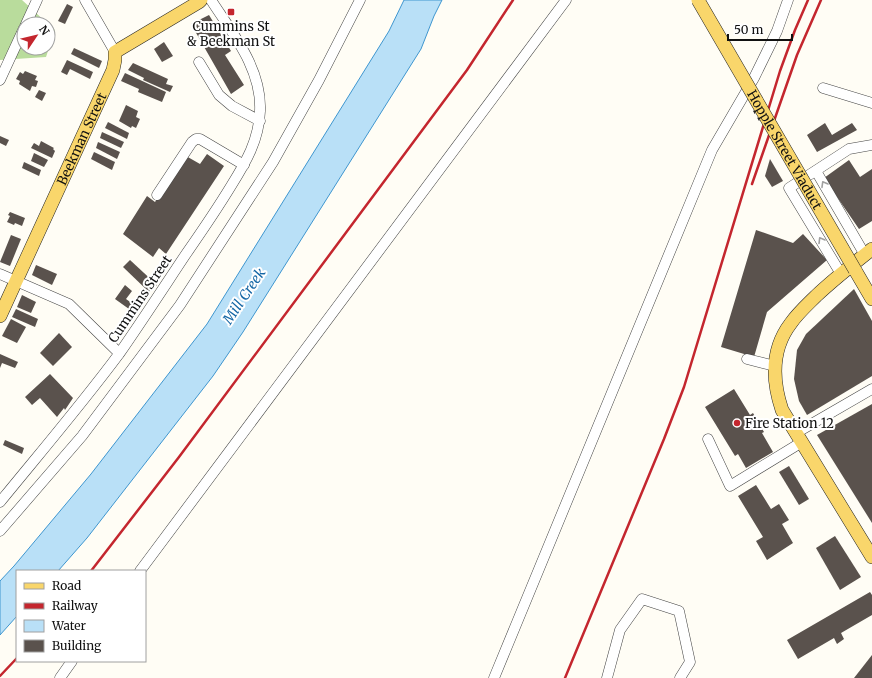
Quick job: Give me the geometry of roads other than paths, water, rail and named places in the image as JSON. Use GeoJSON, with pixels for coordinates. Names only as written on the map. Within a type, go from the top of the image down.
{"type":"FeatureCollection","features":[{"type":"Feature","properties":{"kind":"main road"},"geometry":{"type":"LineString","coordinates":[[115,52],[201,0]]}},
{"type":"Feature","properties":{"kind":"main road","name":"Hopple Street Viaduct"},"geometry":{"type":"LineString","coordinates":[[698,0],[872,299]]}},
{"type":"Feature","properties":{"kind":"main road","name":"Beekman Street"},"geometry":{"type":"LineString","coordinates":[[0,316],[113,70],[115,52]]}},
{"type":"Feature","properties":{"kind":"main road"},"geometry":{"type":"LineString","coordinates":[[868,252],[802,309],[790,324],[779,344],[774,379],[782,410],[872,557]]}},
{"type":"Feature","properties":{"kind":"street"},"geometry":{"type":"LineString","coordinates":[[30,16],[37,0]]}},
{"type":"Feature","properties":{"kind":"street"},"geometry":{"type":"LineString","coordinates":[[85,0],[115,52]]}},
{"type":"Feature","properties":{"kind":"street","name":"Cummins Street"},"geometry":{"type":"LineString","coordinates":[[0,502],[75,411],[119,353],[222,202],[252,151],[257,137],[260,121],[259,90],[254,71],[249,60],[211,0]]}},
{"type":"Feature","properties":{"kind":"street"},"geometry":{"type":"LineString","coordinates":[[0,531],[82,436],[180,305],[272,162],[319,80],[360,0]]}},
{"type":"Feature","properties":{"kind":"street"},"geometry":{"type":"LineString","coordinates":[[141,570],[566,0]]}},
{"type":"Feature","properties":{"kind":"street"},"geometry":{"type":"LineString","coordinates":[[494,678],[712,150],[754,78],[777,31],[788,0]]}},
{"type":"Feature","properties":{"kind":"street"},"geometry":{"type":"LineString","coordinates":[[0,80],[16,45]]}},
{"type":"Feature","properties":{"kind":"street"},"geometry":{"type":"LineString","coordinates":[[199,62],[219,94],[232,106],[260,121]]}},
{"type":"Feature","properties":{"kind":"street"},"geometry":{"type":"LineString","coordinates":[[823,88],[872,103]]}},
{"type":"Feature","properties":{"kind":"street"},"geometry":{"type":"LineString","coordinates":[[157,196],[192,142],[196,139],[200,139],[244,165]]}},
{"type":"Feature","properties":{"kind":"street"},"geometry":{"type":"LineString","coordinates":[[841,274],[789,188],[850,149],[872,145]]}},
{"type":"Feature","properties":{"kind":"street"},"geometry":{"type":"LineString","coordinates":[[816,170],[868,252]]}},
{"type":"Feature","properties":{"kind":"street"},"geometry":{"type":"LineString","coordinates":[[0,274],[69,304],[119,353]]}},
{"type":"Feature","properties":{"kind":"street"},"geometry":{"type":"LineString","coordinates":[[747,358],[775,366]]}},
{"type":"Feature","properties":{"kind":"street"},"geometry":{"type":"LineString","coordinates":[[708,439],[730,486],[872,389]]}},
{"type":"Feature","properties":{"kind":"street"},"geometry":{"type":"LineString","coordinates":[[607,678],[620,630],[642,599],[680,611],[690,662],[680,678]]}},
{"type":"Feature","properties":{"kind":"street"},"geometry":{"type":"LineString","coordinates":[[60,678],[71,662]]}},
{"type":"Feature","properties":{"kind":"water","name":"Mill Creek"},"geometry":{"type":"Polygon","coordinates":[[[404,0],[442,0],[421,49],[243,332],[213,376],[87,538],[59,570],[16,570],[16,617],[0,635],[0,581],[91,474],[207,324],[389,31],[404,0]]]}},
{"type":"Feature","properties":{"kind":"railway"},"geometry":{"type":"LineString","coordinates":[[92,570],[179,457],[467,70],[513,0]]}},
{"type":"Feature","properties":{"kind":"railway"},"geometry":{"type":"LineString","coordinates":[[565,678],[684,387],[780,71],[808,0]]}},
{"type":"Feature","properties":{"kind":"railway"},"geometry":{"type":"LineString","coordinates":[[752,184],[797,55],[821,0]]}},
{"type":"Feature","properties":{"kind":"railway"},"geometry":{"type":"LineString","coordinates":[[0,676],[16,659]]}},
{"type":"Feature","properties":{"kind":"place","name":"Cummins St & Beekman St"},"geometry":{"type":"Point","coordinates":[231,12]}},
{"type":"Feature","properties":{"kind":"place","name":"Fire Station 12"},"geometry":{"type":"Point","coordinates":[737,423]}}]}
